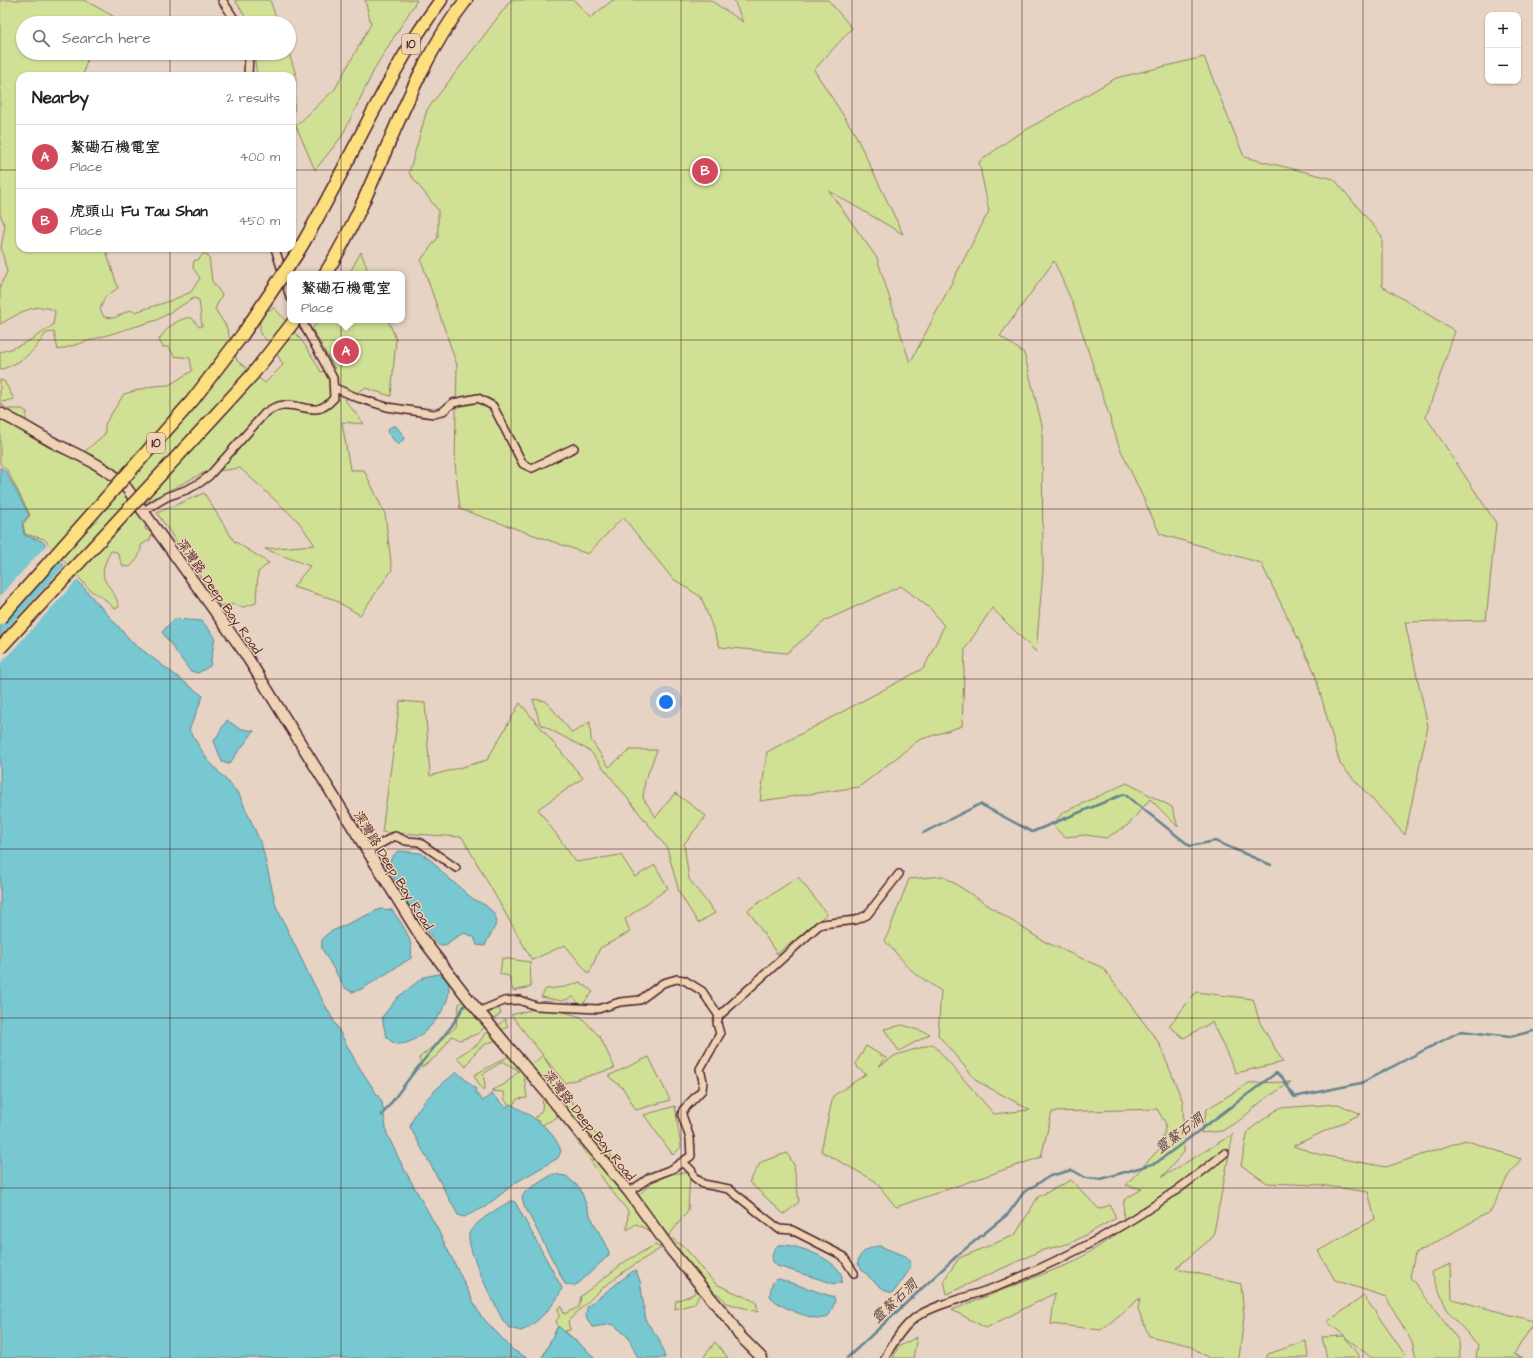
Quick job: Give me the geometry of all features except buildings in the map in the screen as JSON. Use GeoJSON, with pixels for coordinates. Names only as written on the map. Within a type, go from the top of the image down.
{"type":"FeatureCollection","features":[{"type":"Feature","properties":{"kind":"highway","name":"10"},"geometry":{"type":"LineString","coordinates":[[0,618],[192,401],[244,334],[296,255],[406,52],[441,0]]}},
{"type":"Feature","properties":{"kind":"highway","name":"10"},"geometry":{"type":"LineString","coordinates":[[327,271],[349,230],[422,70],[443,33],[466,0]]}},
{"type":"Feature","properties":{"kind":"highway","name":"10"},"geometry":{"type":"LineString","coordinates":[[0,648],[212,419],[256,370],[293,323]]}},
{"type":"Feature","properties":{"kind":"street"},"geometry":{"type":"LineString","coordinates":[[222,0],[232,16]]}},
{"type":"Feature","properties":{"kind":"street"},"geometry":{"type":"LineString","coordinates":[[248,72],[249,60]]}},
{"type":"Feature","properties":{"kind":"street"},"geometry":{"type":"LineString","coordinates":[[277,252],[287,286]]}},
{"type":"Feature","properties":{"kind":"street"},"geometry":{"type":"LineString","coordinates":[[144,511],[168,497],[200,484],[209,476],[265,413],[274,407],[285,405],[314,410],[328,405],[334,398],[333,378],[325,367],[303,323]]}},
{"type":"Feature","properties":{"kind":"street"},"geometry":{"type":"LineString","coordinates":[[334,388],[358,398],[387,406],[434,414],[442,412],[453,403],[478,398],[493,406],[523,464],[532,468],[574,448]]}},
{"type":"Feature","properties":{"kind":"street","name":"深灣路 Deep Bay Road"},"geometry":{"type":"LineString","coordinates":[[0,413],[107,469],[123,483],[244,652],[421,937],[629,1192],[671,1250],[730,1321],[739,1335],[762,1358]]}},
{"type":"Feature","properties":{"kind":"street"},"geometry":{"type":"LineString","coordinates":[[367,851],[395,836],[406,841],[419,842],[456,868]]}},
{"type":"Feature","properties":{"kind":"street"},"geometry":{"type":"LineString","coordinates":[[629,1192],[649,1178],[672,1170],[691,1156],[690,1138],[682,1115],[683,1110],[702,1090],[703,1081],[700,1069],[720,1034],[717,1023],[719,1016],[818,926],[822,924],[856,920],[867,915],[899,874]]}},
{"type":"Feature","properties":{"kind":"street"},"geometry":{"type":"LineString","coordinates":[[480,1011],[504,1001],[519,1000],[536,1006],[598,1009],[620,1002],[640,1000],[663,983],[677,979],[684,980],[702,991],[719,1016]]}},
{"type":"Feature","properties":{"kind":"street"},"geometry":{"type":"LineString","coordinates":[[885,1358],[904,1329],[917,1317],[960,1299],[1001,1285],[1067,1254],[1159,1204],[1225,1154]]}},
{"type":"Feature","properties":{"kind":"street"},"geometry":{"type":"LineString","coordinates":[[683,1162],[692,1171],[694,1177],[703,1184],[729,1190],[779,1229],[792,1230],[843,1256],[854,1273]]}},
{"type":"Feature","properties":{"kind":"green space"},"geometry":{"type":"Polygon","coordinates":[[[0,0],[84,0],[113,16],[16,16],[16,60],[87,60],[84,72],[16,72],[16,252],[106,252],[118,288],[105,297],[100,309],[104,317],[114,318],[130,310],[135,312],[170,301],[191,292],[200,278],[193,268],[194,261],[199,259],[204,253],[209,257],[212,281],[222,295],[215,309],[226,326],[237,361],[265,383],[283,365],[272,345],[260,334],[260,314],[274,308],[300,338],[321,372],[335,369],[312,329],[317,323],[389,323],[396,339],[391,396],[365,388],[345,400],[364,424],[342,422],[350,470],[364,470],[385,514],[392,570],[360,615],[333,599],[293,587],[310,566],[265,549],[315,545],[298,521],[240,468],[203,473],[144,503],[131,487],[111,467],[83,453],[105,434],[105,424],[124,394],[153,386],[169,385],[192,371],[190,358],[174,356],[169,347],[163,347],[159,340],[168,328],[182,319],[192,318],[199,327],[202,326],[199,300],[194,298],[157,320],[58,350],[54,332],[46,333],[32,352],[21,360],[0,370],[0,352],[41,334],[53,325],[55,311],[41,307],[34,308],[20,313],[0,324],[0,286],[7,272],[1,247],[5,226],[0,214],[0,0]]]}},
{"type":"Feature","properties":{"kind":"green space"},"geometry":{"type":"Polygon","coordinates":[[[235,0],[270,0],[276,16],[245,16],[235,0]]]}},
{"type":"Feature","properties":{"kind":"green space"},"geometry":{"type":"Polygon","coordinates":[[[365,0],[417,0],[376,66],[342,136],[315,170],[296,126],[335,89],[371,24],[365,0]]]}},
{"type":"Feature","properties":{"kind":"green space"},"geometry":{"type":"Polygon","coordinates":[[[511,0],[574,0],[590,18],[613,0],[710,0],[743,22],[734,0],[828,0],[852,28],[814,70],[854,132],[903,234],[829,191],[877,258],[910,363],[989,211],[979,162],[1012,138],[1116,78],[1204,57],[1244,157],[1334,179],[1382,236],[1382,286],[1455,331],[1426,417],[1496,523],[1486,620],[1405,622],[1428,726],[1405,835],[1340,764],[1314,671],[1261,563],[1160,534],[1119,446],[1073,304],[1054,261],[1000,336],[1024,353],[1042,425],[1043,571],[1036,652],[992,608],[965,649],[962,726],[919,740],[859,787],[760,801],[767,752],[924,668],[944,626],[931,609],[901,586],[826,620],[787,653],[720,647],[701,597],[672,578],[623,517],[588,554],[460,509],[455,463],[457,365],[421,260],[438,237],[438,210],[409,173],[427,110],[511,0]]]}},
{"type":"Feature","properties":{"kind":"green space"},"geometry":{"type":"Polygon","coordinates":[[[255,60],[291,60],[295,72],[256,72],[255,60]]]}},
{"type":"Feature","properties":{"kind":"green space"},"geometry":{"type":"Polygon","coordinates":[[[361,252],[368,271],[351,271],[361,252]]]}},
{"type":"Feature","properties":{"kind":"green space"},"geometry":{"type":"Polygon","coordinates":[[[0,380],[4,381],[14,399],[2,402],[1,404],[7,409],[22,409],[27,412],[26,419],[22,421],[0,410],[0,380]]]}},
{"type":"Feature","properties":{"kind":"green space"},"geometry":{"type":"Polygon","coordinates":[[[0,417],[71,454],[121,485],[147,519],[145,529],[152,533],[150,540],[141,545],[137,560],[130,567],[123,566],[117,552],[111,551],[103,570],[106,582],[113,592],[119,607],[115,609],[101,596],[91,591],[44,539],[25,534],[23,524],[30,515],[7,470],[0,464],[0,417]]]}},
{"type":"Feature","properties":{"kind":"green space"},"geometry":{"type":"Polygon","coordinates":[[[204,493],[234,541],[269,563],[258,572],[256,603],[244,607],[230,604],[220,606],[157,513],[204,493]]]}},
{"type":"Feature","properties":{"kind":"green space"},"geometry":{"type":"Polygon","coordinates":[[[533,699],[546,701],[572,733],[590,722],[591,740],[609,767],[630,750],[657,750],[645,781],[643,798],[656,817],[675,793],[706,816],[684,844],[689,879],[715,913],[698,923],[679,892],[667,848],[590,751],[540,724],[533,699]]]}},
{"type":"Feature","properties":{"kind":"green space"},"geometry":{"type":"Polygon","coordinates":[[[400,701],[425,703],[430,776],[487,760],[520,703],[583,778],[538,809],[576,862],[621,855],[635,877],[655,865],[668,888],[625,919],[630,932],[600,948],[589,974],[565,945],[532,960],[462,837],[382,832],[400,701]]]}},
{"type":"Feature","properties":{"kind":"green space"},"geometry":{"type":"Polygon","coordinates":[[[1127,783],[1172,807],[1178,827],[1150,799],[1128,825],[1106,838],[1086,835],[1064,837],[1053,825],[1062,813],[1127,783]]]}},
{"type":"Feature","properties":{"kind":"green space"},"geometry":{"type":"Polygon","coordinates":[[[943,876],[1043,941],[1103,968],[1159,1043],[1183,1102],[1184,1152],[1162,1177],[1233,1134],[1213,1237],[1176,1268],[1241,1284],[1244,1316],[1239,1358],[1209,1358],[1188,1345],[1149,1336],[1138,1310],[1140,1298],[1101,1330],[1051,1324],[1055,1293],[986,1328],[952,1310],[1074,1262],[1112,1238],[1123,1227],[1124,1200],[1142,1189],[1126,1185],[1161,1147],[1166,1124],[1157,1109],[1052,1112],[1041,1157],[896,1207],[875,1181],[821,1151],[833,1096],[866,1074],[858,1068],[856,1063],[866,1046],[886,1058],[878,1067],[896,1055],[933,1044],[994,1114],[1030,1110],[977,1081],[938,1035],[941,991],[913,972],[885,941],[909,879],[943,876]]]}},
{"type":"Feature","properties":{"kind":"green space"},"geometry":{"type":"Polygon","coordinates":[[[798,877],[827,914],[777,954],[748,910],[798,877]]]}},
{"type":"Feature","properties":{"kind":"green space"},"geometry":{"type":"Polygon","coordinates":[[[502,958],[530,962],[531,987],[513,991],[509,976],[500,974],[502,958]]]}},
{"type":"Feature","properties":{"kind":"green space"},"geometry":{"type":"Polygon","coordinates":[[[580,982],[593,992],[581,1006],[573,997],[562,1001],[541,997],[546,989],[565,987],[580,982]]]}},
{"type":"Feature","properties":{"kind":"green space"},"geometry":{"type":"Polygon","coordinates":[[[1196,992],[1253,999],[1260,1023],[1283,1062],[1236,1073],[1212,1022],[1184,1038],[1169,1026],[1196,992]]]}},
{"type":"Feature","properties":{"kind":"green space"},"geometry":{"type":"Polygon","coordinates":[[[466,999],[486,1018],[497,1006],[501,1013],[477,1034],[460,1040],[452,1036],[438,1055],[422,1067],[419,1058],[456,1027],[459,1004],[466,999]]]}},
{"type":"Feature","properties":{"kind":"green space"},"geometry":{"type":"Polygon","coordinates":[[[545,1006],[581,1017],[600,1037],[615,1068],[565,1083],[544,1057],[566,1094],[629,1180],[625,1194],[652,1232],[636,1224],[627,1230],[628,1211],[610,1189],[560,1116],[538,1127],[531,1123],[542,1110],[543,1097],[530,1081],[527,1069],[543,1055],[511,1015],[545,1006]]]}},
{"type":"Feature","properties":{"kind":"green space"},"geometry":{"type":"Polygon","coordinates":[[[505,1019],[508,1027],[498,1031],[500,1039],[479,1048],[472,1056],[466,1067],[457,1057],[478,1044],[486,1032],[493,1030],[505,1019]]]}},
{"type":"Feature","properties":{"kind":"green space"},"geometry":{"type":"Polygon","coordinates":[[[903,1025],[930,1034],[899,1051],[884,1029],[903,1025]]]}},
{"type":"Feature","properties":{"kind":"green space"},"geometry":{"type":"Polygon","coordinates":[[[509,1056],[523,1067],[527,1098],[517,1099],[511,1108],[505,1100],[504,1092],[491,1091],[505,1084],[519,1071],[503,1061],[483,1074],[485,1086],[483,1091],[474,1075],[509,1056]]]}},
{"type":"Feature","properties":{"kind":"green space"},"geometry":{"type":"Polygon","coordinates":[[[649,1057],[670,1100],[636,1110],[623,1088],[608,1076],[649,1057]]]}},
{"type":"Feature","properties":{"kind":"green space"},"geometry":{"type":"Polygon","coordinates":[[[1291,1082],[1262,1101],[1240,1120],[1222,1131],[1201,1133],[1207,1109],[1249,1083],[1291,1082]]]}},
{"type":"Feature","properties":{"kind":"green space"},"geometry":{"type":"Polygon","coordinates":[[[1338,1104],[1361,1114],[1293,1146],[1321,1155],[1386,1167],[1465,1140],[1521,1159],[1508,1176],[1491,1211],[1415,1254],[1410,1277],[1459,1341],[1460,1358],[1416,1358],[1412,1342],[1386,1297],[1335,1280],[1318,1251],[1375,1219],[1368,1192],[1320,1185],[1267,1183],[1241,1165],[1248,1131],[1279,1108],[1338,1104]]]}},
{"type":"Feature","properties":{"kind":"green space"},"geometry":{"type":"Polygon","coordinates":[[[675,1106],[681,1147],[673,1155],[644,1115],[675,1106]]]}},
{"type":"Feature","properties":{"kind":"green space"},"geometry":{"type":"Polygon","coordinates":[[[787,1153],[794,1165],[799,1202],[784,1214],[749,1182],[761,1162],[787,1153]]]}},
{"type":"Feature","properties":{"kind":"green space"},"geometry":{"type":"Polygon","coordinates":[[[661,1173],[690,1173],[688,1210],[669,1236],[637,1197],[661,1173]]]}},
{"type":"Feature","properties":{"kind":"green space"},"geometry":{"type":"Polygon","coordinates":[[[1071,1180],[1099,1209],[1110,1205],[1116,1218],[1071,1243],[1040,1251],[947,1294],[944,1280],[959,1258],[1015,1235],[1038,1197],[1071,1180]]]}},
{"type":"Feature","properties":{"kind":"green space"},"geometry":{"type":"Polygon","coordinates":[[[673,1239],[687,1250],[716,1284],[756,1302],[758,1312],[727,1303],[718,1294],[700,1294],[694,1304],[675,1309],[676,1301],[694,1294],[702,1277],[669,1242],[673,1239]]]}},
{"type":"Feature","properties":{"kind":"green space"},"geometry":{"type":"Polygon","coordinates":[[[655,1245],[661,1248],[626,1270],[600,1290],[568,1321],[570,1330],[565,1331],[594,1358],[542,1358],[558,1326],[556,1321],[559,1317],[558,1308],[561,1306],[564,1314],[579,1307],[581,1296],[626,1261],[655,1245]]]}},
{"type":"Feature","properties":{"kind":"green space"},"geometry":{"type":"Polygon","coordinates":[[[1451,1264],[1452,1299],[1533,1321],[1533,1324],[1514,1354],[1522,1358],[1476,1358],[1478,1345],[1448,1312],[1431,1272],[1451,1264]]]}},
{"type":"Feature","properties":{"kind":"green space"},"geometry":{"type":"Polygon","coordinates":[[[1364,1296],[1406,1356],[1404,1358],[1372,1358],[1345,1337],[1360,1358],[1327,1358],[1322,1337],[1345,1336],[1327,1322],[1364,1296]]]}},
{"type":"Feature","properties":{"kind":"green space"},"geometry":{"type":"Polygon","coordinates":[[[917,1337],[913,1358],[893,1358],[898,1347],[917,1337]]]}},
{"type":"Feature","properties":{"kind":"green space"},"geometry":{"type":"Polygon","coordinates":[[[1306,1341],[1308,1358],[1266,1358],[1268,1354],[1306,1341]]]}},
{"type":"Feature","properties":{"kind":"green space"},"geometry":{"type":"Polygon","coordinates":[[[715,1342],[728,1358],[703,1358],[715,1342]]]}},
{"type":"Feature","properties":{"kind":"water"},"geometry":{"type":"Polygon","coordinates":[[[396,426],[405,438],[398,445],[387,432],[389,428],[396,426]]]}},
{"type":"Feature","properties":{"kind":"water"},"geometry":{"type":"Polygon","coordinates":[[[0,467],[6,472],[29,515],[22,523],[24,535],[42,541],[133,643],[203,696],[189,730],[207,759],[239,794],[262,846],[276,906],[311,979],[356,1062],[382,1102],[387,1134],[403,1167],[436,1226],[480,1315],[513,1350],[527,1358],[0,1358],[0,467]]]}},
{"type":"Feature","properties":{"kind":"water"},"geometry":{"type":"Polygon","coordinates":[[[174,619],[202,621],[215,637],[210,666],[198,673],[190,671],[162,632],[174,619]]]}},
{"type":"Feature","properties":{"kind":"water"},"geometry":{"type":"Polygon","coordinates":[[[227,720],[238,728],[254,731],[229,764],[222,762],[214,741],[227,720]]]}},
{"type":"Feature","properties":{"kind":"water"},"geometry":{"type":"Polygon","coordinates":[[[398,851],[421,853],[433,862],[444,874],[473,899],[485,905],[493,912],[497,920],[485,946],[477,945],[474,937],[464,933],[446,945],[438,945],[425,929],[401,893],[395,881],[391,871],[390,861],[392,856],[398,851]]]}},
{"type":"Feature","properties":{"kind":"water"},"geometry":{"type":"Polygon","coordinates":[[[380,909],[392,910],[403,926],[411,944],[411,958],[362,989],[352,992],[345,988],[322,949],[323,939],[330,932],[380,909]]]}},
{"type":"Feature","properties":{"kind":"water"},"geometry":{"type":"Polygon","coordinates":[[[439,974],[448,982],[448,995],[443,1009],[433,1024],[420,1035],[407,1043],[395,1043],[386,1035],[382,1017],[398,997],[424,977],[439,974]]]}},
{"type":"Feature","properties":{"kind":"water"},"geometry":{"type":"Polygon","coordinates":[[[457,1072],[476,1089],[475,1092],[483,1101],[491,1094],[506,1107],[510,1104],[540,1123],[553,1136],[561,1151],[558,1158],[515,1183],[485,1207],[464,1217],[458,1215],[410,1127],[417,1112],[429,1096],[457,1072]]]}},
{"type":"Feature","properties":{"kind":"water"},"geometry":{"type":"Polygon","coordinates":[[[553,1174],[566,1176],[580,1188],[590,1215],[609,1252],[609,1255],[579,1283],[573,1286],[565,1284],[524,1205],[522,1197],[526,1191],[553,1174]]]}},
{"type":"Feature","properties":{"kind":"water"},"geometry":{"type":"Polygon","coordinates":[[[512,1201],[515,1202],[562,1288],[556,1300],[545,1313],[533,1324],[521,1331],[509,1328],[502,1319],[481,1276],[469,1241],[469,1234],[475,1225],[495,1210],[512,1201]]]}},
{"type":"Feature","properties":{"kind":"water"},"geometry":{"type":"Polygon","coordinates":[[[778,1245],[807,1250],[829,1261],[837,1268],[841,1276],[841,1283],[835,1284],[777,1266],[774,1264],[772,1256],[778,1245]]]}},
{"type":"Feature","properties":{"kind":"water"},"geometry":{"type":"Polygon","coordinates":[[[880,1246],[907,1257],[911,1264],[908,1272],[893,1293],[884,1290],[879,1286],[858,1264],[858,1260],[862,1253],[873,1247],[880,1246]]]}},
{"type":"Feature","properties":{"kind":"water"},"geometry":{"type":"Polygon","coordinates":[[[633,1271],[636,1271],[640,1281],[646,1321],[659,1339],[665,1358],[638,1358],[628,1337],[613,1324],[593,1327],[586,1318],[588,1306],[633,1271]]]}},
{"type":"Feature","properties":{"kind":"water"},"geometry":{"type":"Polygon","coordinates":[[[779,1279],[834,1297],[835,1300],[829,1315],[822,1318],[806,1316],[788,1309],[774,1300],[770,1296],[772,1283],[779,1279]]]}},
{"type":"Feature","properties":{"kind":"water"},"geometry":{"type":"Polygon","coordinates":[[[558,1326],[591,1354],[594,1358],[542,1358],[558,1326]]]}},
{"type":"Feature","properties":{"kind":"pier"},"geometry":{"type":"Polygon","coordinates":[[[48,543],[60,557],[0,624],[0,596],[48,543]]]}},
{"type":"Feature","properties":{"kind":"pier"},"geometry":{"type":"Polygon","coordinates":[[[66,564],[79,578],[0,664],[0,636],[66,564]]]}},
{"type":"Feature","properties":{"kind":"waterway"},"geometry":{"type":"LineString","coordinates":[[923,833],[980,804],[1032,832],[1124,794],[1190,846],[1215,841],[1271,865]]}},
{"type":"Feature","properties":{"kind":"waterway"},"geometry":{"type":"LineString","coordinates":[[382,1115],[414,1072],[451,1027],[466,1003]]}},
{"type":"Feature","properties":{"kind":"waterway","name":"靈鰲石澗"},"geometry":{"type":"LineString","coordinates":[[847,1358],[959,1254],[1008,1214],[1024,1192],[1050,1176],[1072,1170],[1086,1178],[1101,1179],[1156,1163],[1276,1073],[1282,1077],[1294,1097],[1361,1083],[1461,1031],[1510,1037],[1533,1031]]}},
{"type":"Feature","properties":{"kind":"place","name":"虎頭山 Fu Tau Shan"},"geometry":{"type":"Point","coordinates":[705,171]}},
{"type":"Feature","properties":{"kind":"place","name":"鰲磡石機電室"},"geometry":{"type":"Point","coordinates":[346,351]}}]}
